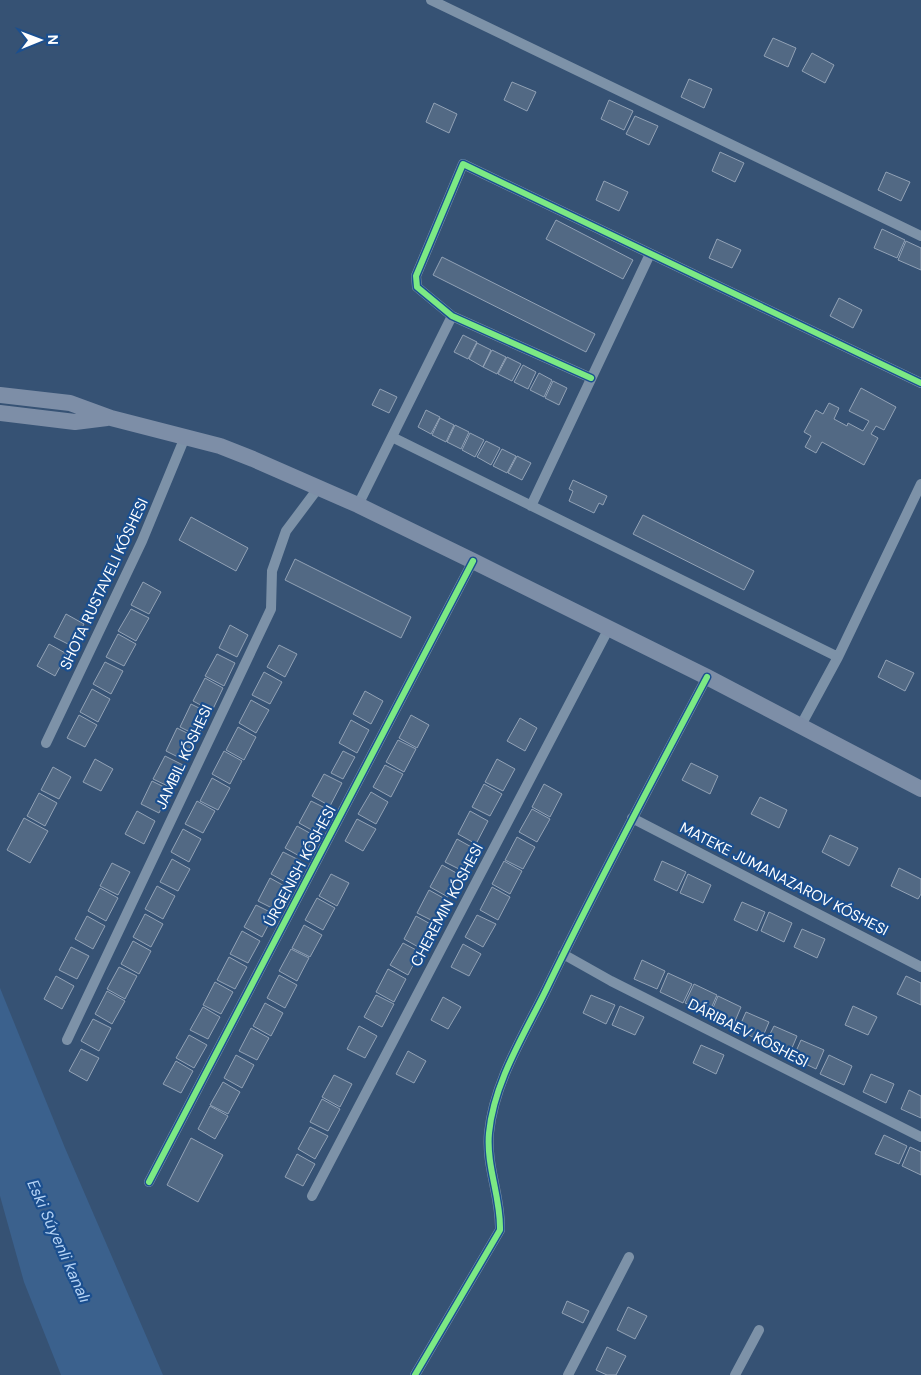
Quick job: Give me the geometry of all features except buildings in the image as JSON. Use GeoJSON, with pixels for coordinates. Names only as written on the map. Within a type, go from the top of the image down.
{"type":"FeatureCollection","features":[{"type":"Feature","properties":{"kind":"main road"},"geometry":{"type":"LineString","coordinates":[[0,395],[70,403],[111,418],[185,437],[245,456],[319,487],[707,677],[921,789]]}},
{"type":"Feature","properties":{"kind":"main road"},"geometry":{"type":"LineString","coordinates":[[0,413],[75,422],[111,418]]}},
{"type":"Feature","properties":{"kind":"street"},"geometry":{"type":"LineString","coordinates":[[431,0],[921,236]]}},
{"type":"Feature","properties":{"kind":"street"},"geometry":{"type":"LineString","coordinates":[[592,378],[452,316],[418,287],[416,276],[463,164],[921,384]]}},
{"type":"Feature","properties":{"kind":"street"},"geometry":{"type":"LineString","coordinates":[[531,506],[650,254]]}},
{"type":"Feature","properties":{"kind":"street"},"geometry":{"type":"LineString","coordinates":[[358,505],[452,316]]}},
{"type":"Feature","properties":{"kind":"street","name":"SHOTA RUSTAVELI KÓSHESI"},"geometry":{"type":"LineString","coordinates":[[46,743],[142,541],[185,437]]}},
{"type":"Feature","properties":{"kind":"street"},"geometry":{"type":"LineString","coordinates":[[392,437],[838,657]]}},
{"type":"Feature","properties":{"kind":"street"},"geometry":{"type":"LineString","coordinates":[[800,726],[838,657],[921,484]]}},
{"type":"Feature","properties":{"kind":"street"},"geometry":{"type":"LineString","coordinates":[[67,1040],[271,609],[272,571],[286,531],[319,487]]}},
{"type":"Feature","properties":{"kind":"street","name":"ÚRGENISH KÓSHESI"},"geometry":{"type":"LineString","coordinates":[[149,1182],[473,561]]}},
{"type":"Feature","properties":{"kind":"street","name":"CHEREMIN KÓSHESI"},"geometry":{"type":"LineString","coordinates":[[312,1196],[609,628]]}},
{"type":"Feature","properties":{"kind":"street"},"geometry":{"type":"LineString","coordinates":[[415,1375],[500,1230],[500,1211],[490,1167],[489,1133],[502,1081],[563,954],[632,818],[707,677]]}},
{"type":"Feature","properties":{"kind":"street","name":"MATEKE JUMANAZAROV KÓSHESI"},"geometry":{"type":"LineString","coordinates":[[632,818],[921,967]]}},
{"type":"Feature","properties":{"kind":"street","name":"DÁRIBAEV KÓSHESI"},"geometry":{"type":"LineString","coordinates":[[563,954],[611,981],[921,1137]]}},
{"type":"Feature","properties":{"kind":"street"},"geometry":{"type":"LineString","coordinates":[[568,1375],[629,1257]]}},
{"type":"Feature","properties":{"kind":"street"},"geometry":{"type":"LineString","coordinates":[[735,1375],[759,1330]]}},
{"type":"Feature","properties":{"kind":"water","name":"Eski Súyenli kanalı"},"geometry":{"type":"Polygon","coordinates":[[[0,988],[65,1148],[163,1375],[61,1375],[24,1282],[0,1196],[0,988]]]}},
{"type":"Feature","properties":{"kind":"cycle path"},"geometry":{"type":"LineString","coordinates":[[591,378],[452,316],[417,287],[416,276],[463,164],[921,383]]}},
{"type":"Feature","properties":{"kind":"cycle path"},"geometry":{"type":"LineString","coordinates":[[149,1182],[473,561]]}},
{"type":"Feature","properties":{"kind":"cycle path"},"geometry":{"type":"LineString","coordinates":[[415,1375],[500,1230],[500,1218],[491,1170],[489,1133],[492,1114],[503,1077],[565,950],[707,677]]}}]}
